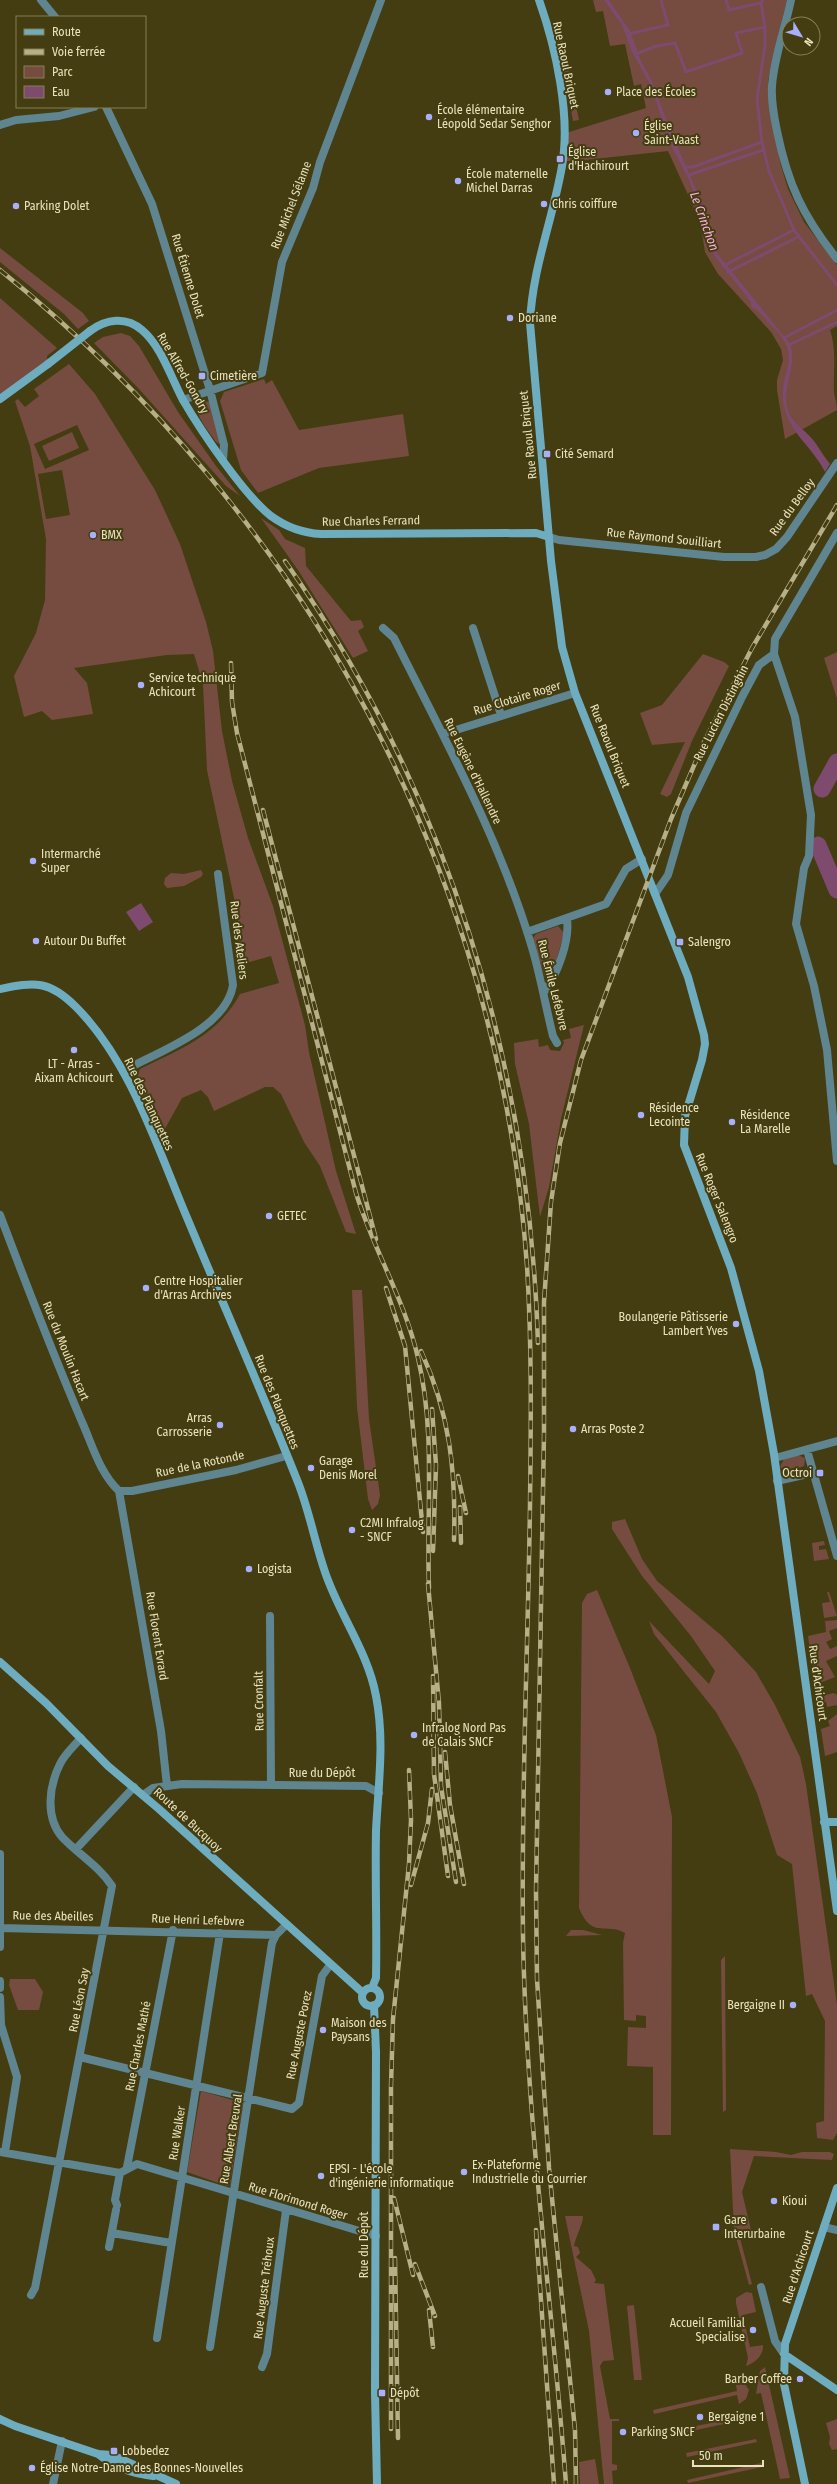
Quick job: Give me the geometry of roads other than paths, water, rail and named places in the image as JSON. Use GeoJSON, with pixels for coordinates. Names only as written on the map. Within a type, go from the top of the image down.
{"type":"FeatureCollection","features":[{"type":"Feature","properties":{"kind":"street"},"geometry":{"type":"LineString","coordinates":[[40,0],[54,16]]}},
{"type":"Feature","properties":{"kind":"street","name":"Rue Michel Sélame"},"geometry":{"type":"LineString","coordinates":[[210,390],[262,373],[282,262],[313,188],[320,162],[381,0]]}},
{"type":"Feature","properties":{"kind":"street","name":"Rue Raoul Briquet"},"geometry":{"type":"LineString","coordinates":[[539,0],[561,87],[566,126],[561,175],[530,300],[530,323],[549,537],[562,647],[575,693],[642,859]]}},
{"type":"Feature","properties":{"kind":"street"},"geometry":{"type":"LineString","coordinates":[[791,0],[774,70],[772,88],[774,116],[781,153],[800,206],[812,226],[837,260]]}},
{"type":"Feature","properties":{"kind":"street"},"geometry":{"type":"LineString","coordinates":[[0,125],[16,120],[59,116],[90,108]]}},
{"type":"Feature","properties":{"kind":"street","name":"Rue Étienne Dolet"},"geometry":{"type":"LineString","coordinates":[[106,108],[152,204],[210,390],[224,445],[223,460]]}},
{"type":"Feature","properties":{"kind":"street","name":"Rue Alfred-Gondry"},"geometry":{"type":"LineString","coordinates":[[0,399],[97,326],[114,320],[130,323],[141,329],[155,346],[183,400],[223,460]]}},
{"type":"Feature","properties":{"kind":"street"},"geometry":{"type":"LineString","coordinates":[[183,400],[210,390]]}},
{"type":"Feature","properties":{"kind":"street","name":"Rue Charles Ferrand"},"geometry":{"type":"LineString","coordinates":[[223,460],[266,512],[284,524],[302,532],[321,534],[536,533],[549,537]]}},
{"type":"Feature","properties":{"kind":"street","name":"Rue du Belloy"},"geometry":{"type":"LineString","coordinates":[[776,549],[787,537],[837,463]]}},
{"type":"Feature","properties":{"kind":"street"},"geometry":{"type":"LineString","coordinates":[[837,533],[775,639],[774,654],[795,717],[811,815],[809,856],[800,891],[796,924],[814,986],[827,1050],[837,1162]]}},
{"type":"Feature","properties":{"kind":"street","name":"Rue Raymond Souilliart"},"geometry":{"type":"LineString","coordinates":[[549,537],[559,540],[724,557],[756,557],[776,549]]}},
{"type":"Feature","properties":{"kind":"street","name":"Rue Eugène d'Hallendre"},"geometry":{"type":"LineString","coordinates":[[383,628],[394,638],[443,734],[499,853],[527,932]]}},
{"type":"Feature","properties":{"kind":"street"},"geometry":{"type":"LineString","coordinates":[[473,628],[501,715]]}},
{"type":"Feature","properties":{"kind":"street","name":"Rue Lucien Distinghin"},"geometry":{"type":"LineString","coordinates":[[655,894],[668,876],[686,813],[742,697],[759,665],[774,654]]}},
{"type":"Feature","properties":{"kind":"street","name":"Rue Clotaire Roger"},"geometry":{"type":"LineString","coordinates":[[443,734],[575,693]]}},
{"type":"Feature","properties":{"kind":"street"},"geometry":{"type":"LineString","coordinates":[[527,932],[568,919],[606,904],[626,869],[642,859]]}},
{"type":"Feature","properties":{"kind":"street","name":"Rue Roger Salengro"},"geometry":{"type":"LineString","coordinates":[[642,859],[688,977],[700,1016],[705,1044],[698,1075],[685,1116],[682,1133],[685,1152],[718,1228],[731,1268],[753,1344],[775,1458]]}},
{"type":"Feature","properties":{"kind":"street","name":"Rue des Ateliers"},"geometry":{"type":"LineString","coordinates":[[123,1071],[200,1029],[217,1016],[230,996],[233,985],[218,874]]}},
{"type":"Feature","properties":{"kind":"street"},"geometry":{"type":"LineString","coordinates":[[544,992],[554,978],[569,929],[568,919]]}},
{"type":"Feature","properties":{"kind":"street","name":"Rue Émile Lefebvre"},"geometry":{"type":"LineString","coordinates":[[527,932],[544,992],[552,1036],[557,1043]]}},
{"type":"Feature","properties":{"kind":"street","name":"Rue des Planquettes"},"geometry":{"type":"LineString","coordinates":[[0,989],[25,983],[48,986],[76,1006],[123,1071],[154,1140],[286,1456],[308,1512],[325,1572],[360,1647],[376,1694],[379,1720],[379,1793]]}},
{"type":"Feature","properties":{"kind":"street","name":"Rue du Moulin Hacart"},"geometry":{"type":"LineString","coordinates":[[0,1215],[76,1407],[108,1479],[119,1491]]}},
{"type":"Feature","properties":{"kind":"street"},"geometry":{"type":"LineString","coordinates":[[775,1458],[837,1441]]}},
{"type":"Feature","properties":{"kind":"street"},"geometry":{"type":"LineString","coordinates":[[806,1450],[837,1556]]}},
{"type":"Feature","properties":{"kind":"street","name":"Rue de la Rotonde"},"geometry":{"type":"LineString","coordinates":[[119,1491],[132,1491],[236,1470],[286,1456]]}},
{"type":"Feature","properties":{"kind":"street","name":"Rue d'Achicourt"},"geometry":{"type":"LineString","coordinates":[[775,1458],[837,1911]]}},
{"type":"Feature","properties":{"kind":"street"},"geometry":{"type":"LineString","coordinates":[[777,1481],[812,1473]]}},
{"type":"Feature","properties":{"kind":"street","name":"Rue Florent Evrard"},"geometry":{"type":"LineString","coordinates":[[119,1491],[161,1731],[167,1786]]}},
{"type":"Feature","properties":{"kind":"street","name":"Rue Cronfalt"},"geometry":{"type":"LineString","coordinates":[[270,1616],[271,1785]]}},
{"type":"Feature","properties":{"kind":"street","name":"Route de Bucquoy"},"geometry":{"type":"LineString","coordinates":[[0,1662],[80,1738],[330,1965],[363,1993]]}},
{"type":"Feature","properties":{"kind":"street","name":"Rue Léon Say"},"geometry":{"type":"LineString","coordinates":[[32,2295],[35,2288],[60,2163],[112,1886],[106,1877],[76,1850],[55,1827],[50,1804],[52,1790],[60,1764],[80,1738]]}},
{"type":"Feature","properties":{"kind":"street","name":"Rue du Dépôt"},"geometry":{"type":"LineString","coordinates":[[143,1794],[153,1788],[167,1786],[271,1785],[366,1786],[379,1793]]}},
{"type":"Feature","properties":{"kind":"street"},"geometry":{"type":"LineString","coordinates":[[76,1850],[134,1786]]}},
{"type":"Feature","properties":{"kind":"street"},"geometry":{"type":"LineString","coordinates":[[372,1988],[380,1994],[380,2000],[374,2005],[365,2003],[363,1993],[372,1988],[376,1978],[379,1793]]}},
{"type":"Feature","properties":{"kind":"street"},"geometry":{"type":"LineString","coordinates":[[824,1822],[837,1822]]}},
{"type":"Feature","properties":{"kind":"street"},"geometry":{"type":"LineString","coordinates":[[0,1854],[0,1947]]}},
{"type":"Feature","properties":{"kind":"street"},"geometry":{"type":"LineString","coordinates":[[276,1935],[286,1925]]}},
{"type":"Feature","properties":{"kind":"street","name":"Rue des Abeilles"},"geometry":{"type":"LineString","coordinates":[[1,1928],[105,1929]]}},
{"type":"Feature","properties":{"kind":"street","name":"Rue Henri Lefebvre"},"geometry":{"type":"LineString","coordinates":[[105,1929],[173,1930],[276,1935]]}},
{"type":"Feature","properties":{"kind":"street","name":"Rue Charles Mathé"},"geometry":{"type":"LineString","coordinates":[[128,2167],[173,1930]]}},
{"type":"Feature","properties":{"kind":"street","name":"Rue Walker"},"geometry":{"type":"LineString","coordinates":[[157,2338],[182,2178],[194,2085],[220,1932]]}},
{"type":"Feature","properties":{"kind":"street","name":"Rue Albert Breuval"},"geometry":{"type":"LineString","coordinates":[[210,2347],[272,1943],[276,1935]]}},
{"type":"Feature","properties":{"kind":"street","name":"Rue Auguste Porez"},"geometry":{"type":"LineString","coordinates":[[249,2098],[292,2109],[299,2103],[322,1976],[330,1965]]}},
{"type":"Feature","properties":{"kind":"street"},"geometry":{"type":"LineString","coordinates":[[0,1981],[0,1988]]}},
{"type":"Feature","properties":{"kind":"street"},"geometry":{"type":"LineString","coordinates":[[0,1997],[1,2025],[17,2077],[3,2152],[60,2163],[120,2172],[128,2167]]}},
{"type":"Feature","properties":{"kind":"street","name":"Rue du Dépôt"},"geometry":{"type":"LineString","coordinates":[[374,2005],[376,2052],[375,2393],[377,2483]]}},
{"type":"Feature","properties":{"kind":"street"},"geometry":{"type":"LineString","coordinates":[[80,2058],[249,2098]]}},
{"type":"Feature","properties":{"kind":"street","name":"Rue Florimond Roger"},"geometry":{"type":"LineString","coordinates":[[128,2167],[137,2164],[376,2236]]}},
{"type":"Feature","properties":{"kind":"street"},"geometry":{"type":"LineString","coordinates":[[109,2247],[116,2208],[115,2200],[120,2172]]}},
{"type":"Feature","properties":{"kind":"street","name":"Rue d'Achicourt"},"geometry":{"type":"LineString","coordinates":[[805,2484],[784,2384],[785,2344],[837,2188]]}},
{"type":"Feature","properties":{"kind":"street","name":"Rue Auguste Tréhoux"},"geometry":{"type":"LineString","coordinates":[[262,2367],[267,2354],[286,2210]]}},
{"type":"Feature","properties":{"kind":"street"},"geometry":{"type":"LineString","coordinates":[[824,2227],[837,2230]]}},
{"type":"Feature","properties":{"kind":"street"},"geometry":{"type":"LineString","coordinates":[[112,2233],[171,2243]]}},
{"type":"Feature","properties":{"kind":"street"},"geometry":{"type":"LineString","coordinates":[[761,2287],[775,2341],[784,2354],[837,2390]]}},
{"type":"Feature","properties":{"kind":"street"},"geometry":{"type":"LineString","coordinates":[[0,2419],[15,2426],[98,2454],[112,2456],[176,2484]]}},
{"type":"Feature","properties":{"kind":"street"},"geometry":{"type":"LineString","coordinates":[[0,2426],[15,2426]]}},
{"type":"Feature","properties":{"kind":"street"},"geometry":{"type":"LineString","coordinates":[[53,2484],[62,2441]]}},
{"type":"Feature","properties":{"kind":"water"},"geometry":{"type":"Polygon","coordinates":[[[604,0],[609,0],[630,31],[641,61],[652,81],[671,132],[705,210],[717,253],[790,344],[792,350],[792,364],[786,392],[787,407],[792,418],[814,441],[830,464],[825,472],[815,456],[798,435],[788,419],[785,410],[783,386],[789,358],[787,348],[782,337],[759,312],[751,307],[751,302],[714,255],[706,222],[688,178],[669,141],[651,86],[632,52],[622,25],[604,0]]]}},
{"type":"Feature","properties":{"kind":"water"},"geometry":{"type":"Polygon","coordinates":[[[141,903],[153,922],[139,931],[126,912],[141,903]]]}},
{"type":"Feature","properties":{"kind":"waterway"},"geometry":{"type":"LineString","coordinates":[[628,34],[668,25],[661,0]]}},
{"type":"Feature","properties":{"kind":"waterway"},"geometry":{"type":"LineString","coordinates":[[726,0],[729,10],[761,3],[763,0]]}},
{"type":"Feature","properties":{"kind":"waterway"},"geometry":{"type":"LineString","coordinates":[[761,3],[765,27]]}},
{"type":"Feature","properties":{"kind":"waterway"},"geometry":{"type":"LineString","coordinates":[[635,54],[657,46],[675,43],[686,72],[742,53],[736,33],[765,27],[765,45],[757,99],[762,142],[693,167],[685,167]]}},
{"type":"Feature","properties":{"kind":"waterway"},"geometry":{"type":"LineString","coordinates":[[762,142],[769,171],[794,230],[837,285]]}},
{"type":"Feature","properties":{"kind":"waterway"},"geometry":{"type":"LineString","coordinates":[[689,175],[763,150]]}},
{"type":"Feature","properties":{"kind":"waterway"},"geometry":{"type":"LineString","coordinates":[[723,266],[794,230]]}},
{"type":"Feature","properties":{"kind":"waterway"},"geometry":{"type":"LineString","coordinates":[[728,272],[798,237]]}},
{"type":"Feature","properties":{"kind":"waterway"},"geometry":{"type":"LineString","coordinates":[[784,338],[837,310]]}},
{"type":"Feature","properties":{"kind":"waterway"},"geometry":{"type":"LineString","coordinates":[[789,345],[837,322]]}},
{"type":"Feature","properties":{"kind":"waterway","name":"Le Crinchon"},"geometry":{"type":"LineString","coordinates":[[822,789],[837,762]]}},
{"type":"Feature","properties":{"kind":"waterway","name":"Le Crinchon"},"geometry":{"type":"LineString","coordinates":[[818,845],[837,890]]}},
{"type":"Feature","properties":{"kind":"railway"},"geometry":{"type":"LineString","coordinates":[[0,270],[109,367],[208,474],[294,590],[368,713],[429,843],[476,979],[509,1120],[527,1266],[530,1326],[531,1415],[523,1828],[523,1936],[525,2005],[534,2142],[566,2484]]}},
{"type":"Feature","properties":{"kind":"railway"},"geometry":{"type":"LineString","coordinates":[[576,2484],[575,2430],[549,2168],[537,1979],[536,1891],[544,1433],[544,1302],[551,1202],[560,1143],[581,1060],[671,819],[705,740],[752,648],[837,505]]}},
{"type":"Feature","properties":{"kind":"railway"},"geometry":{"type":"LineString","coordinates":[[285,561],[342,650],[392,741],[434,836],[469,933],[497,1033],[518,1134],[531,1238],[538,1343]]}},
{"type":"Feature","properties":{"kind":"railway"},"geometry":{"type":"LineString","coordinates":[[231,663],[232,702],[237,733],[356,1193],[363,1214],[405,1316],[418,1358],[424,1386],[429,1444],[429,1588]]}},
{"type":"Feature","properties":{"kind":"railway"},"geometry":{"type":"LineString","coordinates":[[263,810],[376,1239]]}},
{"type":"Feature","properties":{"kind":"railway"},"geometry":{"type":"LineString","coordinates":[[386,1288],[405,1346],[423,1532]]}},
{"type":"Feature","properties":{"kind":"railway"},"geometry":{"type":"LineString","coordinates":[[421,1351],[431,1374],[445,1420],[454,1490],[454,1540]]}},
{"type":"Feature","properties":{"kind":"railway"},"geometry":{"type":"LineString","coordinates":[[432,1409],[436,1465],[433,1551]]}},
{"type":"Feature","properties":{"kind":"railway"},"geometry":{"type":"LineString","coordinates":[[458,1476],[466,1513]]}},
{"type":"Feature","properties":{"kind":"railway"},"geometry":{"type":"LineString","coordinates":[[460,1507],[461,1543]]}},
{"type":"Feature","properties":{"kind":"railway"},"geometry":{"type":"LineString","coordinates":[[428,1584],[439,1703],[441,1786],[456,1882]]}},
{"type":"Feature","properties":{"kind":"railway"},"geometry":{"type":"LineString","coordinates":[[433,1676],[434,1774],[448,1876]]}},
{"type":"Feature","properties":{"kind":"railway"},"geometry":{"type":"LineString","coordinates":[[445,1752],[450,1805],[464,1884]]}},
{"type":"Feature","properties":{"kind":"railway"},"geometry":{"type":"LineString","coordinates":[[391,2429],[391,2086],[393,2019],[409,1864],[411,1820],[409,1770]]}},
{"type":"Feature","properties":{"kind":"railway"},"geometry":{"type":"LineString","coordinates":[[411,1885],[428,1823],[432,1789]]}},
{"type":"Feature","properties":{"kind":"railway"},"geometry":{"type":"LineString","coordinates":[[394,2198],[413,2275]]}},
{"type":"Feature","properties":{"kind":"railway"},"geometry":{"type":"LineString","coordinates":[[536,2230],[554,2484]]}},
{"type":"Feature","properties":{"kind":"railway"},"geometry":{"type":"LineString","coordinates":[[395,2258],[398,2438]]}},
{"type":"Feature","properties":{"kind":"railway"},"geometry":{"type":"LineString","coordinates":[[415,2264],[435,2316]]}},
{"type":"Feature","properties":{"kind":"railway"},"geometry":{"type":"LineString","coordinates":[[429,2310],[433,2347]]}},
{"type":"Feature","properties":{"kind":"place","name":"Place des Écoles"},"geometry":{"type":"Point","coordinates":[608,92]}},
{"type":"Feature","properties":{"kind":"place","name":"École élémentaire Léopold Sedar Senghor"},"geometry":{"type":"Point","coordinates":[429,117]}},
{"type":"Feature","properties":{"kind":"place","name":"Église Saint-Vaast"},"geometry":{"type":"Point","coordinates":[636,133]}},
{"type":"Feature","properties":{"kind":"place","name":"Église d'Hachirourt"},"geometry":{"type":"Point","coordinates":[560,159]}},
{"type":"Feature","properties":{"kind":"place","name":"École maternelle Michel Darras"},"geometry":{"type":"Point","coordinates":[458,181]}},
{"type":"Feature","properties":{"kind":"place","name":"Chris coiffure"},"geometry":{"type":"Point","coordinates":[544,204]}},
{"type":"Feature","properties":{"kind":"place","name":"Parking Dolet"},"geometry":{"type":"Point","coordinates":[16,206]}},
{"type":"Feature","properties":{"kind":"place","name":"Doriane"},"geometry":{"type":"Point","coordinates":[510,318]}},
{"type":"Feature","properties":{"kind":"place","name":"Cimetière"},"geometry":{"type":"Point","coordinates":[202,376]}},
{"type":"Feature","properties":{"kind":"place","name":"Cité Semard"},"geometry":{"type":"Point","coordinates":[547,454]}},
{"type":"Feature","properties":{"kind":"place","name":"BMX"},"geometry":{"type":"Point","coordinates":[93,535]}},
{"type":"Feature","properties":{"kind":"place","name":"Service technique Achicourt"},"geometry":{"type":"Point","coordinates":[141,685]}},
{"type":"Feature","properties":{"kind":"place","name":"Intermarché Super"},"geometry":{"type":"Point","coordinates":[33,861]}},
{"type":"Feature","properties":{"kind":"place","name":"Autour Du Buffet"},"geometry":{"type":"Point","coordinates":[36,941]}},
{"type":"Feature","properties":{"kind":"place","name":"Salengro"},"geometry":{"type":"Point","coordinates":[680,942]}},
{"type":"Feature","properties":{"kind":"place","name":"LT - Arras - Aixam Achicourt"},"geometry":{"type":"Point","coordinates":[74,1050]}},
{"type":"Feature","properties":{"kind":"place","name":"Résidence Lecointe"},"geometry":{"type":"Point","coordinates":[641,1115]}},
{"type":"Feature","properties":{"kind":"place","name":"Résidence La Marelle"},"geometry":{"type":"Point","coordinates":[732,1122]}},
{"type":"Feature","properties":{"kind":"place","name":"GETEC"},"geometry":{"type":"Point","coordinates":[269,1216]}},
{"type":"Feature","properties":{"kind":"place","name":"Centre Hospitalier d'Arras Archives"},"geometry":{"type":"Point","coordinates":[146,1288]}},
{"type":"Feature","properties":{"kind":"place","name":"Boulangerie Pâtisserie Lambert Yves"},"geometry":{"type":"Point","coordinates":[736,1324]}},
{"type":"Feature","properties":{"kind":"place","name":"Arras Carrosserie"},"geometry":{"type":"Point","coordinates":[220,1425]}},
{"type":"Feature","properties":{"kind":"place","name":"Arras Poste 2"},"geometry":{"type":"Point","coordinates":[573,1429]}},
{"type":"Feature","properties":{"kind":"place","name":"Garage Denis Morel"},"geometry":{"type":"Point","coordinates":[311,1468]}},
{"type":"Feature","properties":{"kind":"place","name":"Octroi"},"geometry":{"type":"Point","coordinates":[820,1473]}},
{"type":"Feature","properties":{"kind":"place","name":"C2MI Infralog - SNCF"},"geometry":{"type":"Point","coordinates":[352,1530]}},
{"type":"Feature","properties":{"kind":"place","name":"Logista"},"geometry":{"type":"Point","coordinates":[249,1569]}},
{"type":"Feature","properties":{"kind":"place","name":"Infralog Nord Pas de Calais SNCF"},"geometry":{"type":"Point","coordinates":[414,1735]}},
{"type":"Feature","properties":{"kind":"place","name":"Bergaigne II"},"geometry":{"type":"Point","coordinates":[793,2005]}},
{"type":"Feature","properties":{"kind":"place","name":"Maison des Paysans"},"geometry":{"type":"Point","coordinates":[323,2030]}},
{"type":"Feature","properties":{"kind":"place","name":"Ex-Plateforme Industrielle du Courrier"},"geometry":{"type":"Point","coordinates":[464,2172]}},
{"type":"Feature","properties":{"kind":"place","name":"EPSI - L'école d'ingénierie informatique"},"geometry":{"type":"Point","coordinates":[321,2176]}},
{"type":"Feature","properties":{"kind":"place","name":"Kioui"},"geometry":{"type":"Point","coordinates":[774,2201]}},
{"type":"Feature","properties":{"kind":"place","name":"Gare Interurbaine"},"geometry":{"type":"Point","coordinates":[716,2227]}},
{"type":"Feature","properties":{"kind":"place","name":"Accueil Familial Specialise"},"geometry":{"type":"Point","coordinates":[753,2330]}},
{"type":"Feature","properties":{"kind":"place","name":"Barber Coffee"},"geometry":{"type":"Point","coordinates":[800,2379]}},
{"type":"Feature","properties":{"kind":"place","name":"Dépôt"},"geometry":{"type":"Point","coordinates":[382,2393]}},
{"type":"Feature","properties":{"kind":"place","name":"Bergaigne 1"},"geometry":{"type":"Point","coordinates":[700,2417]}},
{"type":"Feature","properties":{"kind":"place","name":"Parking SNCF"},"geometry":{"type":"Point","coordinates":[623,2432]}},
{"type":"Feature","properties":{"kind":"place","name":"Lobbedez"},"geometry":{"type":"Point","coordinates":[114,2451]}},
{"type":"Feature","properties":{"kind":"place","name":"Église Notre-Dame des Bonnes-Nouvelles"},"geometry":{"type":"Point","coordinates":[32,2468]}}]}
